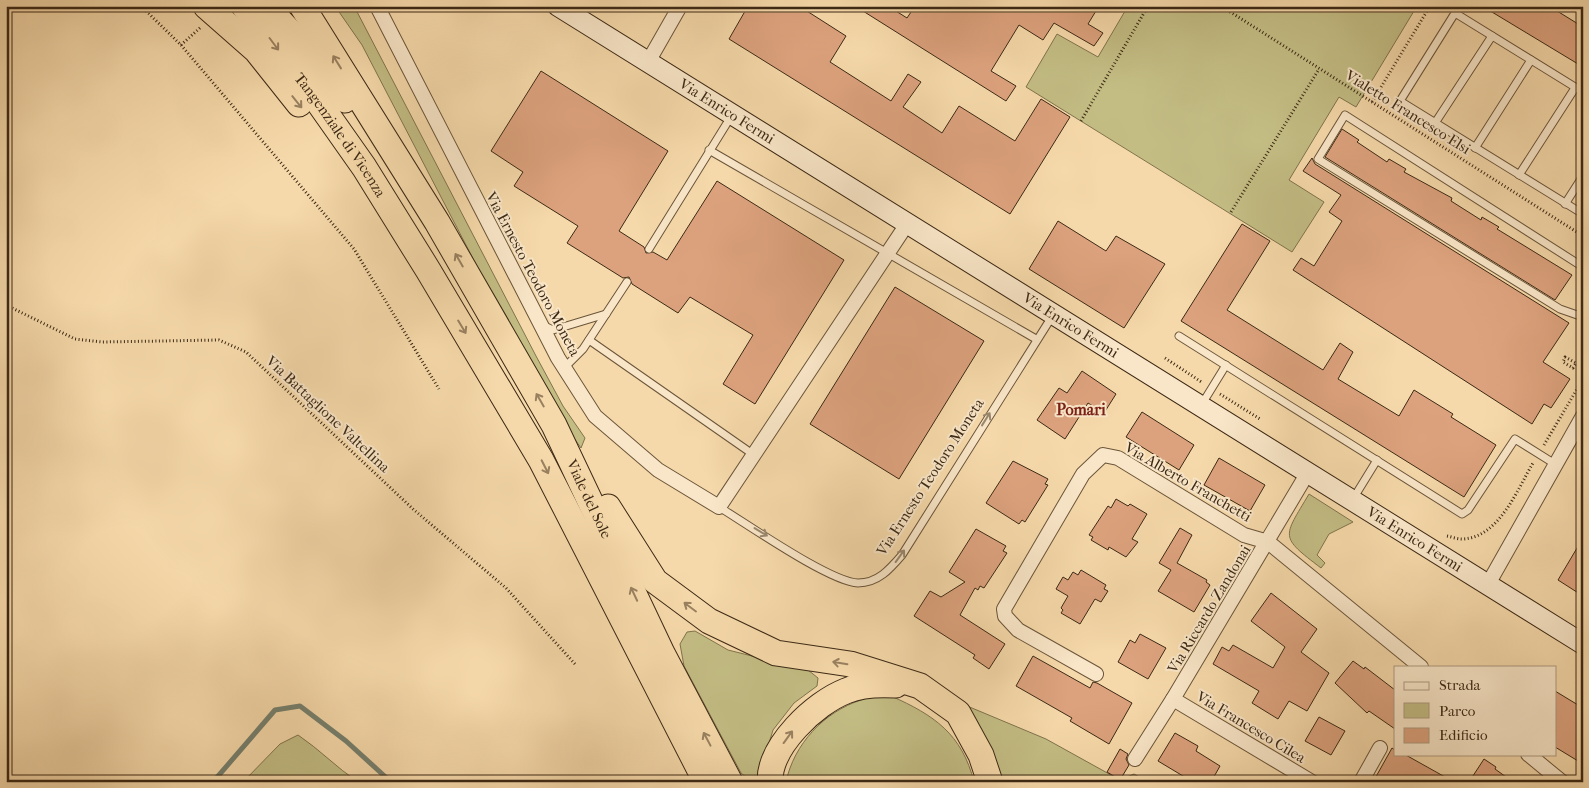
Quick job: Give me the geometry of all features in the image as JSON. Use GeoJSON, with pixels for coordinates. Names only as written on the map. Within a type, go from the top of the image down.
{"type":"FeatureCollection","features":[{"type":"Feature","properties":{"kind":"highway","name":"Tangenziale di Vicenza"},"geometry":{"type":"LineString","coordinates":[[244,6],[314,96],[364,167],[428,270]]}},
{"type":"Feature","properties":{"kind":"highway","name":"Tangenziale di Vicenza"},"geometry":{"type":"LineString","coordinates":[[266,6],[292,34],[348,103],[437,222]]}},
{"type":"Feature","properties":{"kind":"highway"},"geometry":{"type":"LineString","coordinates":[[302,6],[437,222]]}},
{"type":"Feature","properties":{"kind":"highway"},"geometry":{"type":"LineString","coordinates":[[204,17],[256,50],[428,270]]}},
{"type":"Feature","properties":{"kind":"highway","name":"Viale del Sole"},"geometry":{"type":"LineString","coordinates":[[437,222],[554,426],[662,653],[730,782]]}},
{"type":"Feature","properties":{"kind":"highway","name":"Viale del Sole"},"geometry":{"type":"LineString","coordinates":[[428,270],[541,460],[706,782]]}},
{"type":"Feature","properties":{"kind":"highway"},"geometry":{"type":"LineString","coordinates":[[554,426],[592,480],[655,581],[709,621],[776,653],[850,664],[920,686],[958,713],[981,756],[990,782]]}},
{"type":"Feature","properties":{"kind":"highway"},"geometry":{"type":"LineString","coordinates":[[770,782],[770,775],[785,739],[810,712],[845,691],[874,684],[920,686]]}},
{"type":"Feature","properties":{"kind":"street","name":"Via Ernesto Teodoro Moneta"},"geometry":{"type":"LineString","coordinates":[[377,6],[540,324],[564,368],[595,416],[658,470],[719,507]]}},
{"type":"Feature","properties":{"kind":"street","name":"Via Enrico Fermi"},"geometry":{"type":"LineString","coordinates":[[558,6],[907,224],[1054,313],[1307,474],[1583,644]]}},
{"type":"Feature","properties":{"kind":"street"},"geometry":{"type":"LineString","coordinates":[[648,62],[680,6]]}},
{"type":"Feature","properties":{"kind":"street"},"geometry":{"type":"LineString","coordinates":[[719,507],[907,224]]}},
{"type":"Feature","properties":{"kind":"street"},"geometry":{"type":"LineString","coordinates":[[1487,586],[1583,416]]}},
{"type":"Feature","properties":{"kind":"street","name":"Via Alberto Franchetti"},"geometry":{"type":"LineString","coordinates":[[1096,674],[1018,630],[1005,616],[1004,609],[1083,474],[1103,455],[1118,458],[1244,535],[1268,542],[1420,666]]}},
{"type":"Feature","properties":{"kind":"street","name":"Via Riccardo Zandonai"},"geometry":{"type":"LineString","coordinates":[[1134,759],[1173,700],[1307,474]]}},
{"type":"Feature","properties":{"kind":"street","name":"Via Francesco Cilea"},"geometry":{"type":"LineString","coordinates":[[1173,700],[1312,782]]}},
{"type":"Feature","properties":{"kind":"street"},"geometry":{"type":"LineString","coordinates":[[1361,782],[1380,748]]}},
{"type":"Feature","properties":{"kind":"street"},"geometry":{"type":"LineString","coordinates":[[1530,756],[1562,782]]}},
{"type":"Feature","properties":{"kind":"lane"},"geometry":{"type":"LineString","coordinates":[[1583,92],[1456,13],[1400,101],[1583,214]]}},
{"type":"Feature","properties":{"kind":"lane"},"geometry":{"type":"LineString","coordinates":[[1435,123],[1492,36]]}},
{"type":"Feature","properties":{"kind":"lane"},"geometry":{"type":"LineString","coordinates":[[1475,148],[1531,60]]}},
{"type":"Feature","properties":{"kind":"lane"},"geometry":{"type":"LineString","coordinates":[[1519,175],[1575,88]]}},
{"type":"Feature","properties":{"kind":"lane"},"geometry":{"type":"LineString","coordinates":[[649,249],[732,115]]}},
{"type":"Feature","properties":{"kind":"lane"},"geometry":{"type":"LineString","coordinates":[[1583,267],[1345,115],[1318,159],[1560,309],[1583,317]]}},
{"type":"Feature","properties":{"kind":"lane"},"geometry":{"type":"LineString","coordinates":[[709,150],[1036,339]]}},
{"type":"Feature","properties":{"kind":"lane"},"geometry":{"type":"LineString","coordinates":[[1565,204],[1583,176]]}},
{"type":"Feature","properties":{"kind":"lane"},"geometry":{"type":"LineString","coordinates":[[564,368],[589,340],[627,282]]}},
{"type":"Feature","properties":{"kind":"lane","name":"Via Ernesto Teodoro Moneta"},"geometry":{"type":"LineString","coordinates":[[719,507],[834,577],[858,583],[885,575],[902,555],[1054,313]]}},
{"type":"Feature","properties":{"kind":"lane"},"geometry":{"type":"LineString","coordinates":[[540,324],[553,330],[606,314]]}},
{"type":"Feature","properties":{"kind":"lane"},"geometry":{"type":"LineString","coordinates":[[1179,336],[1462,514],[1468,510],[1514,439],[1555,464]]}},
{"type":"Feature","properties":{"kind":"lane"},"geometry":{"type":"LineString","coordinates":[[589,340],[754,455]]}},
{"type":"Feature","properties":{"kind":"lane"},"geometry":{"type":"LineString","coordinates":[[1201,406],[1226,366]]}},
{"type":"Feature","properties":{"kind":"lane"},"geometry":{"type":"LineString","coordinates":[[1351,501],[1378,460]]}},
{"type":"Feature","properties":{"kind":"path"},"geometry":{"type":"LineString","coordinates":[[141,6],[181,45],[354,249],[440,389]]}},
{"type":"Feature","properties":{"kind":"path"},"geometry":{"type":"LineString","coordinates":[[1081,121],[1148,6]]}},
{"type":"Feature","properties":{"kind":"path","name":"Vialetto Francesco Elsi"},"geometry":{"type":"LineString","coordinates":[[1220,6],[1583,236]]}},
{"type":"Feature","properties":{"kind":"path"},"geometry":{"type":"LineString","coordinates":[[1372,102],[1430,6]]}},
{"type":"Feature","properties":{"kind":"path"},"geometry":{"type":"LineString","coordinates":[[181,45],[204,17]]}},
{"type":"Feature","properties":{"kind":"path"},"geometry":{"type":"LineString","coordinates":[[1231,212],[1320,69]]}},
{"type":"Feature","properties":{"kind":"path","name":"Via Battaglione Valtellina"},"geometry":{"type":"LineString","coordinates":[[6,305],[76,339],[102,342],[219,340],[246,352],[413,509],[506,588],[575,664]]}},
{"type":"Feature","properties":{"kind":"green space"},"geometry":{"type":"Polygon","coordinates":[[[335,6],[354,6],[536,356],[563,406],[585,438],[581,448],[545,397],[362,45],[335,6]]]}},
{"type":"Feature","properties":{"kind":"green space"},"geometry":{"type":"Polygon","coordinates":[[[1128,6],[1417,6],[1356,107],[1339,97],[1289,180],[1324,202],[1292,252],[1026,87],[1057,34],[1098,57],[1128,6]]]}},
{"type":"Feature","properties":{"kind":"green space"},"geometry":{"type":"Polygon","coordinates":[[[1309,494],[1353,522],[1329,534],[1317,555],[1325,563],[1321,568],[1298,549],[1290,536],[1290,528],[1309,494]]]}},
{"type":"Feature","properties":{"kind":"green space"},"geometry":{"type":"Polygon","coordinates":[[[695,631],[728,650],[808,670],[818,678],[817,686],[794,703],[773,730],[759,776],[748,779],[741,773],[684,666],[680,644],[687,632],[695,631]]]}},
{"type":"Feature","properties":{"kind":"green space"},"geometry":{"type":"Polygon","coordinates":[[[891,696],[920,711],[944,728],[962,751],[974,782],[786,782],[790,768],[803,743],[823,721],[847,705],[872,697],[891,696]]]}},
{"type":"Feature","properties":{"kind":"green space"},"geometry":{"type":"Polygon","coordinates":[[[960,703],[1046,739],[1120,780],[1134,774],[1148,782],[1001,782],[960,703]]]}},
{"type":"Feature","properties":{"kind":"green space"},"geometry":{"type":"Polygon","coordinates":[[[298,735],[358,782],[243,782],[280,744],[298,735]]]}},
{"type":"Feature","properties":{"kind":"building"},"geometry":{"type":"Polygon","coordinates":[[[748,6],[799,6],[846,36],[830,62],[891,101],[908,74],[921,82],[903,107],[942,133],[959,106],[1015,141],[1041,99],[1070,117],[1010,214],[729,39],[748,6]]]}},
{"type":"Feature","properties":{"kind":"building"},"geometry":{"type":"Polygon","coordinates":[[[855,6],[888,6],[907,18],[915,6],[1099,6],[1088,24],[1103,33],[1094,46],[1054,23],[1043,40],[1019,25],[991,71],[1016,86],[1006,101],[855,6]]]}},
{"type":"Feature","properties":{"kind":"building"},"geometry":{"type":"Polygon","coordinates":[[[1482,6],[1549,6],[1583,27],[1583,67],[1482,6]]]}},
{"type":"Feature","properties":{"kind":"building"},"geometry":{"type":"Polygon","coordinates":[[[541,71],[668,151],[619,231],[644,247],[646,253],[653,252],[667,260],[717,181],[844,260],[755,404],[723,384],[753,335],[690,297],[678,313],[632,284],[629,277],[623,278],[567,243],[578,226],[514,186],[523,172],[491,151],[541,71]]]}},
{"type":"Feature","properties":{"kind":"building"},"geometry":{"type":"Polygon","coordinates":[[[1342,129],[1359,140],[1357,142],[1387,162],[1389,159],[1406,169],[1404,172],[1452,198],[1451,201],[1481,220],[1482,217],[1499,227],[1497,229],[1572,275],[1555,300],[1325,157],[1342,129]]]}},
{"type":"Feature","properties":{"kind":"building"},"geometry":{"type":"Polygon","coordinates":[[[1312,158],[1315,164],[1569,323],[1543,362],[1570,379],[1551,408],[1544,404],[1532,424],[1293,270],[1301,258],[1314,266],[1342,221],[1329,212],[1341,195],[1303,171],[1312,158]]]}},
{"type":"Feature","properties":{"kind":"building"},"geometry":{"type":"Polygon","coordinates":[[[1058,221],[1106,251],[1116,236],[1165,264],[1124,328],[1029,269],[1058,221]]]}},
{"type":"Feature","properties":{"kind":"building"},"geometry":{"type":"Polygon","coordinates":[[[1242,224],[1270,241],[1227,310],[1323,370],[1340,343],[1353,352],[1338,379],[1399,416],[1414,390],[1453,414],[1451,417],[1496,445],[1464,497],[1181,321],[1242,224]]]}},
{"type":"Feature","properties":{"kind":"building"},"geometry":{"type":"Polygon","coordinates":[[[895,287],[984,341],[899,479],[810,424],[895,287]]]}},
{"type":"Feature","properties":{"kind":"building"},"geometry":{"type":"Polygon","coordinates":[[[1082,371],[1116,394],[1104,413],[1088,403],[1065,439],[1037,420],[1059,388],[1067,393],[1082,371]]]}},
{"type":"Feature","properties":{"kind":"building"},"geometry":{"type":"Polygon","coordinates":[[[1142,412],[1194,445],[1179,470],[1126,437],[1142,412]]]}},
{"type":"Feature","properties":{"kind":"building"},"geometry":{"type":"Polygon","coordinates":[[[1219,458],[1265,485],[1250,511],[1204,485],[1219,458]]]}},
{"type":"Feature","properties":{"kind":"building"},"geometry":{"type":"Polygon","coordinates":[[[1013,461],[1048,479],[1045,484],[1048,485],[1025,522],[1022,520],[1019,524],[986,503],[1013,461]]]}},
{"type":"Feature","properties":{"kind":"building"},"geometry":{"type":"Polygon","coordinates":[[[1116,499],[1128,506],[1130,504],[1147,514],[1132,539],[1138,542],[1126,557],[1109,547],[1108,550],[1091,540],[1093,537],[1089,535],[1108,506],[1111,508],[1116,499]]]}},
{"type":"Feature","properties":{"kind":"building"},"geometry":{"type":"Polygon","coordinates":[[[1180,528],[1192,535],[1177,563],[1207,580],[1206,582],[1210,585],[1194,612],[1158,591],[1171,570],[1159,563],[1180,528]]]}},
{"type":"Feature","properties":{"kind":"building"},"geometry":{"type":"Polygon","coordinates":[[[976,529],[1006,546],[1003,551],[1007,553],[984,588],[980,586],[978,590],[975,588],[960,615],[1005,644],[989,669],[973,658],[975,655],[914,616],[930,591],[941,597],[965,582],[949,572],[976,529]]]}},
{"type":"Feature","properties":{"kind":"building"},"geometry":{"type":"Polygon","coordinates":[[[1583,538],[1583,596],[1558,580],[1583,538]]]}},
{"type":"Feature","properties":{"kind":"building"},"geometry":{"type":"Polygon","coordinates":[[[1081,570],[1106,585],[1104,589],[1108,591],[1101,602],[1095,599],[1080,624],[1061,613],[1063,610],[1061,608],[1068,596],[1056,589],[1063,577],[1068,580],[1073,572],[1078,575],[1081,570]]]}},
{"type":"Feature","properties":{"kind":"building"},"geometry":{"type":"Polygon","coordinates":[[[1271,593],[1317,629],[1301,652],[1329,673],[1307,711],[1289,701],[1278,719],[1252,703],[1259,691],[1213,664],[1222,647],[1229,651],[1233,645],[1273,668],[1285,647],[1251,621],[1271,593]]]}},
{"type":"Feature","properties":{"kind":"building"},"geometry":{"type":"Polygon","coordinates":[[[1140,634],[1166,648],[1148,679],[1118,662],[1130,640],[1135,643],[1140,634]]]}},
{"type":"Feature","properties":{"kind":"building"},"geometry":{"type":"Polygon","coordinates":[[[1033,656],[1090,688],[1093,682],[1097,683],[1132,703],[1109,744],[1070,721],[1072,718],[1016,686],[1033,656]]]}},
{"type":"Feature","properties":{"kind":"building"},"geometry":{"type":"Polygon","coordinates":[[[1353,661],[1364,669],[1365,667],[1394,689],[1394,728],[1369,711],[1367,713],[1335,683],[1353,661]]]}},
{"type":"Feature","properties":{"kind":"building"},"geometry":{"type":"Polygon","coordinates":[[[1556,692],[1583,708],[1583,764],[1556,748],[1556,692]]]}},
{"type":"Feature","properties":{"kind":"building"},"geometry":{"type":"Polygon","coordinates":[[[1319,717],[1345,731],[1331,755],[1305,741],[1319,717]]]}},
{"type":"Feature","properties":{"kind":"building"},"geometry":{"type":"Polygon","coordinates":[[[1175,733],[1198,746],[1196,751],[1220,766],[1211,782],[1193,782],[1158,761],[1175,733]]]}},
{"type":"Feature","properties":{"kind":"building"},"geometry":{"type":"Polygon","coordinates":[[[1392,748],[1394,749],[1394,756],[1408,756],[1454,782],[1373,782],[1392,748]]]}},
{"type":"Feature","properties":{"kind":"building"},"geometry":{"type":"Polygon","coordinates":[[[1120,749],[1128,754],[1126,759],[1129,765],[1120,780],[1107,772],[1120,749]]]}},
{"type":"Feature","properties":{"kind":"building"},"geometry":{"type":"Polygon","coordinates":[[[1484,759],[1496,767],[1495,769],[1513,782],[1469,782],[1484,759]]]}},
{"type":"Feature","properties":{"kind":"waterway"},"geometry":{"type":"LineString","coordinates":[[213,782],[275,710],[300,706],[346,741],[391,782]]}},
{"type":"Feature","properties":{"kind":"district","name":"Pomari"},"geometry":{"type":"Point","coordinates":[1081,409]}}]}
